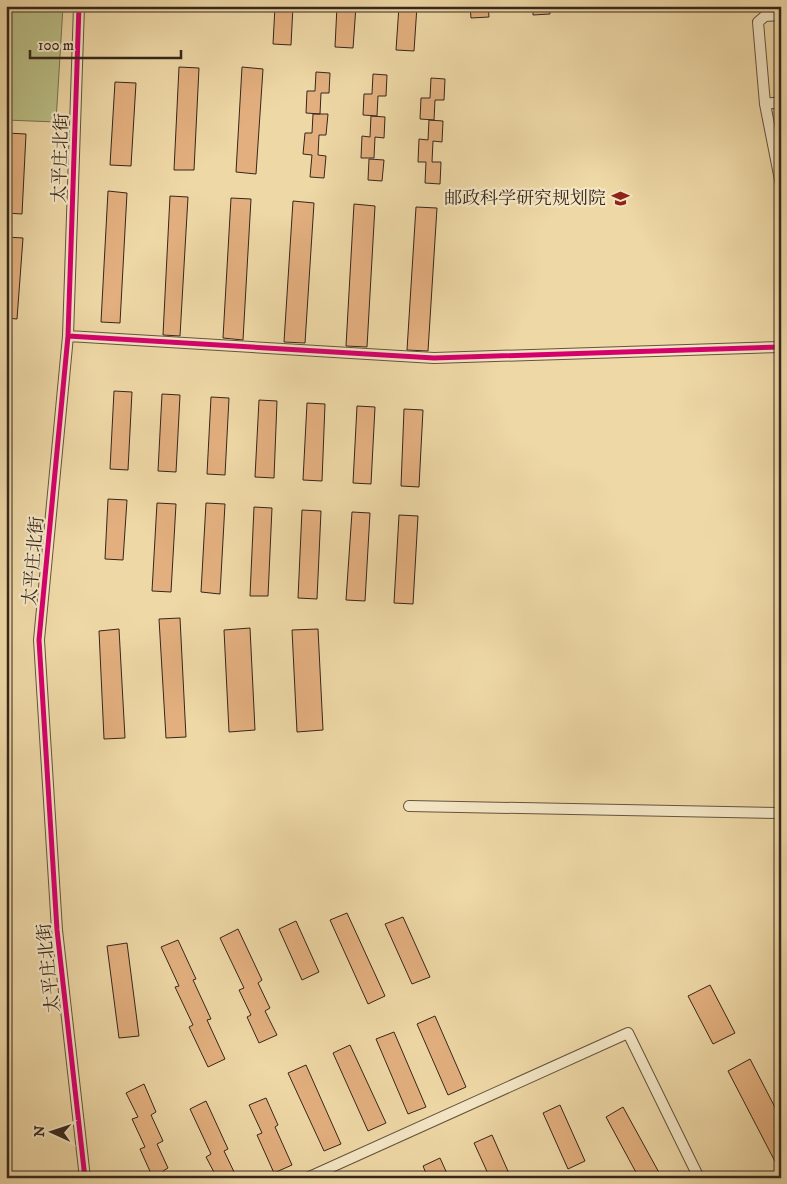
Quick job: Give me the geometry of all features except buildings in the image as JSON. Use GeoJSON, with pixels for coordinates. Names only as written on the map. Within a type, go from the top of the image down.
{"type":"FeatureCollection","features":[{"type":"Feature","properties":{"kind":"street","name":"太平庄北街"},"geometry":{"type":"LineString","coordinates":[[79,6],[68,336],[39,640],[57,930],[85,1178]]}},
{"type":"Feature","properties":{"kind":"street"},"geometry":{"type":"LineString","coordinates":[[781,15],[765,16],[758,22],[764,104],[781,186]]}},
{"type":"Feature","properties":{"kind":"street"},"geometry":{"type":"LineString","coordinates":[[764,104],[781,102]]}},
{"type":"Feature","properties":{"kind":"street"},"geometry":{"type":"LineString","coordinates":[[68,336],[434,358],[781,348]]}},
{"type":"Feature","properties":{"kind":"street"},"geometry":{"type":"LineString","coordinates":[[409,806],[781,813]]}},
{"type":"Feature","properties":{"kind":"street"},"geometry":{"type":"LineString","coordinates":[[307,1178],[628,1033],[699,1178]]}},
{"type":"Feature","properties":{"kind":"green space"},"geometry":{"type":"Polygon","coordinates":[[[46,6],[63,6],[56,122],[6,120],[6,13],[46,6]]]}},
{"type":"Feature","properties":{"kind":"cycle path"},"geometry":{"type":"LineString","coordinates":[[79,6],[68,336],[39,640],[57,930],[85,1178]]}},
{"type":"Feature","properties":{"kind":"cycle path"},"geometry":{"type":"LineString","coordinates":[[68,336],[434,358],[781,347]]}},
{"type":"Feature","properties":{"kind":"place","name":"邮政科学研究规划院"},"geometry":{"type":"Point","coordinates":[620,198]}}]}
